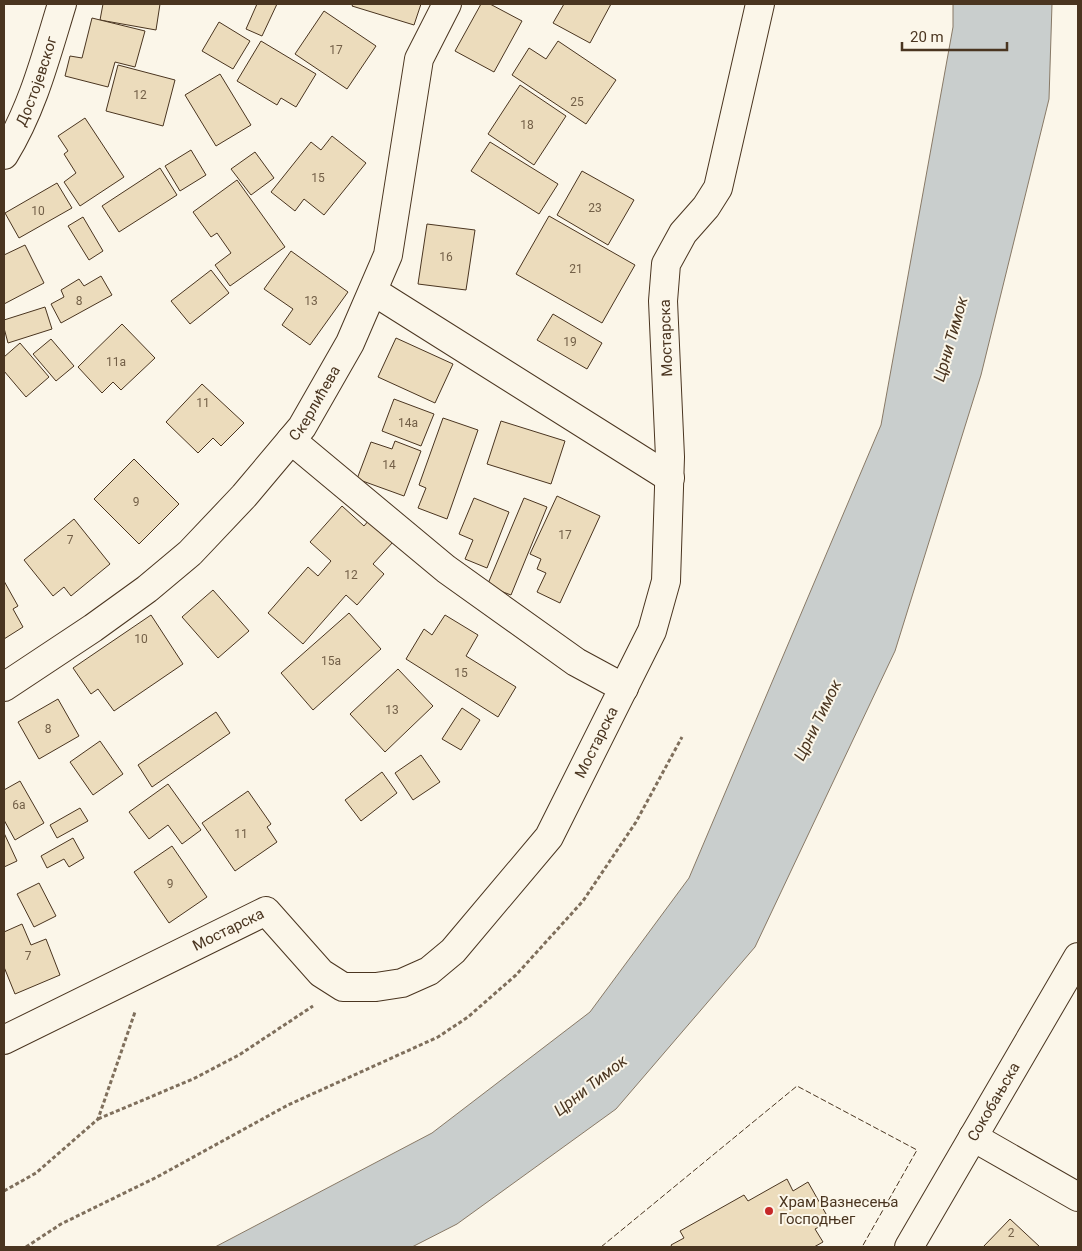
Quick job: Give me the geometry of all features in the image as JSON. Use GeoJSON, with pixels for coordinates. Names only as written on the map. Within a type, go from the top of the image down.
{"type":"FeatureCollection","features":[{"type":"Feature","properties":{"kind":"street","name":"Достојевског"},"geometry":{"type":"LineString","coordinates":[[4,155],[17,133],[35,92],[62,4]]}},
{"type":"Feature","properties":{"kind":"street","name":"Скерлићева"},"geometry":{"type":"LineString","coordinates":[[4,687],[108,617],[147,589],[183,559],[244,496],[302,427],[350,343],[388,254],[419,58],[447,4]]}},
{"type":"Feature","properties":{"kind":"street","name":"Мостарска"},"geometry":{"type":"LineString","coordinates":[[4,1040],[266,911],[322,973],[343,987],[376,987],[402,983],[429,971],[452,951],[549,837],[652,631],[666,581],[670,457],[663,301],[666,264],[683,233],[706,207],[718,188],[760,4]]}},
{"type":"Feature","properties":{"kind":"street"},"geometry":{"type":"LineString","coordinates":[[373,291],[670,478]]}},
{"type":"Feature","properties":{"kind":"street"},"geometry":{"type":"LineString","coordinates":[[291,440],[446,569],[576,662],[624,688]]}},
{"type":"Feature","properties":{"kind":"street","name":"Сокобањска"},"geometry":{"type":"LineString","coordinates":[[909,1247],[1078,957]]}},
{"type":"Feature","properties":{"kind":"street"},"geometry":{"type":"LineString","coordinates":[[973,1137],[1078,1197]]}},
{"type":"Feature","properties":{"kind":"path"},"geometry":{"type":"LineString","coordinates":[[26,1247],[61,1224],[157,1177],[288,1105],[438,1037],[468,1017],[516,975],[583,901],[636,822],[682,737]]}},
{"type":"Feature","properties":{"kind":"path"},"geometry":{"type":"LineString","coordinates":[[98,1119],[150,969]]}},
{"type":"Feature","properties":{"kind":"path"},"geometry":{"type":"LineString","coordinates":[[4,1191],[36,1173],[98,1119],[208,1071],[239,1054],[343,987]]}},
{"type":"Feature","properties":{"kind":"water","name":"Црни Тимок"},"geometry":{"type":"Polygon","coordinates":[[[953,4],[1052,4],[1049,99],[981,375],[895,651],[755,947],[616,1109],[457,1224],[412,1247],[215,1247],[432,1133],[590,1012],[689,878],[881,425],[953,27],[953,4]]]}},
{"type":"Feature","properties":{"kind":"building"},"geometry":{"type":"Polygon","coordinates":[[[103,4],[160,4],[156,30],[100,20],[103,4]]]}},
{"type":"Feature","properties":{"kind":"building"},"geometry":{"type":"Polygon","coordinates":[[[257,4],[277,4],[262,36],[246,29],[257,4]]]}},
{"type":"Feature","properties":{"kind":"building"},"geometry":{"type":"Polygon","coordinates":[[[353,4],[421,4],[414,25],[352,6],[353,4]]]}},
{"type":"Feature","properties":{"kind":"building"},"geometry":{"type":"Polygon","coordinates":[[[481,4],[490,4],[522,21],[494,72],[455,51],[481,4]]]}},
{"type":"Feature","properties":{"kind":"building"},"geometry":{"type":"Polygon","coordinates":[[[564,4],[611,4],[590,43],[553,23],[564,4]]]}},
{"type":"Feature","properties":{"kind":"building"},"geometry":{"type":"Polygon","coordinates":[[[324,11],[376,46],[347,89],[295,54],[324,11]]]}},
{"type":"Feature","properties":{"kind":"building"},"geometry":{"type":"Polygon","coordinates":[[[92,18],[145,31],[135,67],[115,62],[108,87],[65,76],[70,56],[82,58],[92,18]]]}},
{"type":"Feature","properties":{"kind":"building"},"geometry":{"type":"Polygon","coordinates":[[[219,22],[250,41],[233,69],[202,51],[219,22]]]}},
{"type":"Feature","properties":{"kind":"building"},"geometry":{"type":"Polygon","coordinates":[[[261,41],[316,74],[296,107],[281,98],[277,105],[237,81],[261,41]]]}},
{"type":"Feature","properties":{"kind":"building"},"geometry":{"type":"Polygon","coordinates":[[[558,41],[616,80],[586,124],[512,75],[529,48],[546,59],[558,41]]]}},
{"type":"Feature","properties":{"kind":"building"},"geometry":{"type":"Polygon","coordinates":[[[118,65],[175,80],[163,126],[106,111],[118,65]]]}},
{"type":"Feature","properties":{"kind":"building"},"geometry":{"type":"Polygon","coordinates":[[[220,74],[251,125],[216,146],[185,95],[220,74]]]}},
{"type":"Feature","properties":{"kind":"building"},"geometry":{"type":"Polygon","coordinates":[[[520,85],[566,116],[534,165],[488,134],[520,85]]]}},
{"type":"Feature","properties":{"kind":"building"},"geometry":{"type":"Polygon","coordinates":[[[85,118],[124,177],[80,206],[64,182],[76,173],[64,154],[68,151],[58,136],[85,118]]]}},
{"type":"Feature","properties":{"kind":"building"},"geometry":{"type":"Polygon","coordinates":[[[332,136],[366,163],[324,215],[304,199],[295,211],[271,192],[311,142],[321,150],[332,136]]]}},
{"type":"Feature","properties":{"kind":"building"},"geometry":{"type":"Polygon","coordinates":[[[490,142],[558,184],[539,214],[471,171],[490,142]]]}},
{"type":"Feature","properties":{"kind":"building"},"geometry":{"type":"Polygon","coordinates":[[[191,150],[206,175],[180,191],[165,166],[191,150]]]}},
{"type":"Feature","properties":{"kind":"building"},"geometry":{"type":"Polygon","coordinates":[[[255,152],[274,178],[251,195],[231,169],[255,152]]]}},
{"type":"Feature","properties":{"kind":"building"},"geometry":{"type":"Polygon","coordinates":[[[160,168],[177,195],[119,232],[102,206],[160,168]]]}},
{"type":"Feature","properties":{"kind":"building"},"geometry":{"type":"Polygon","coordinates":[[[582,171],[634,200],[608,245],[557,215],[582,171]]]}},
{"type":"Feature","properties":{"kind":"building"},"geometry":{"type":"Polygon","coordinates":[[[237,180],[285,247],[230,286],[215,265],[231,253],[217,233],[211,237],[193,212],[237,180]]]}},
{"type":"Feature","properties":{"kind":"building"},"geometry":{"type":"Polygon","coordinates":[[[57,183],[72,208],[19,238],[5,213],[57,183]]]}},
{"type":"Feature","properties":{"kind":"building"},"geometry":{"type":"Polygon","coordinates":[[[549,216],[635,265],[602,323],[516,274],[549,216]]]}},
{"type":"Feature","properties":{"kind":"building"},"geometry":{"type":"Polygon","coordinates":[[[83,217],[103,251],[89,260],[68,226],[83,217]]]}},
{"type":"Feature","properties":{"kind":"building"},"geometry":{"type":"Polygon","coordinates":[[[427,224],[475,230],[466,290],[418,284],[427,224]]]}},
{"type":"Feature","properties":{"kind":"building"},"geometry":{"type":"Polygon","coordinates":[[[25,245],[44,283],[4,304],[4,255],[25,245]]]}},
{"type":"Feature","properties":{"kind":"building"},"geometry":{"type":"Polygon","coordinates":[[[291,251],[348,292],[310,345],[282,325],[293,309],[264,289],[291,251]]]}},
{"type":"Feature","properties":{"kind":"building"},"geometry":{"type":"Polygon","coordinates":[[[211,270],[229,293],[190,324],[171,301],[211,270]]]}},
{"type":"Feature","properties":{"kind":"building"},"geometry":{"type":"Polygon","coordinates":[[[101,276],[112,295],[61,323],[51,304],[64,297],[61,290],[79,279],[84,286],[101,276]]]}},
{"type":"Feature","properties":{"kind":"building"},"geometry":{"type":"Polygon","coordinates":[[[45,307],[52,329],[8,343],[4,320],[45,307]]]}},
{"type":"Feature","properties":{"kind":"building"},"geometry":{"type":"Polygon","coordinates":[[[553,314],[602,343],[587,369],[537,340],[553,314]]]}},
{"type":"Feature","properties":{"kind":"building"},"geometry":{"type":"Polygon","coordinates":[[[122,324],[155,358],[121,390],[113,382],[102,393],[78,367],[122,324]]]}},
{"type":"Feature","properties":{"kind":"building"},"geometry":{"type":"Polygon","coordinates":[[[396,338],[453,364],[435,403],[378,377],[396,338]]]}},
{"type":"Feature","properties":{"kind":"building"},"geometry":{"type":"Polygon","coordinates":[[[51,339],[74,366],[56,381],[33,354],[51,339]]]}},
{"type":"Feature","properties":{"kind":"building"},"geometry":{"type":"Polygon","coordinates":[[[20,343],[49,377],[26,397],[4,371],[4,357],[20,343]]]}},
{"type":"Feature","properties":{"kind":"building"},"geometry":{"type":"Polygon","coordinates":[[[202,384],[244,423],[221,446],[213,438],[198,453],[166,422],[202,384]]]}},
{"type":"Feature","properties":{"kind":"building"},"geometry":{"type":"Polygon","coordinates":[[[394,399],[434,414],[421,446],[382,431],[394,399]]]}},
{"type":"Feature","properties":{"kind":"building"},"geometry":{"type":"Polygon","coordinates":[[[443,418],[478,430],[447,519],[418,508],[426,488],[419,485],[443,418]]]}},
{"type":"Feature","properties":{"kind":"building"},"geometry":{"type":"Polygon","coordinates":[[[501,421],[565,441],[551,484],[487,464],[501,421]]]}},
{"type":"Feature","properties":{"kind":"building"},"geometry":{"type":"Polygon","coordinates":[[[395,441],[421,451],[404,496],[357,479],[371,442],[392,449],[395,441]]]}},
{"type":"Feature","properties":{"kind":"building"},"geometry":{"type":"Polygon","coordinates":[[[134,459],[179,504],[139,544],[94,499],[134,459]]]}},
{"type":"Feature","properties":{"kind":"building"},"geometry":{"type":"Polygon","coordinates":[[[557,496],[600,516],[560,603],[537,592],[546,573],[537,569],[541,559],[530,554],[557,496]]]}},
{"type":"Feature","properties":{"kind":"building"},"geometry":{"type":"Polygon","coordinates":[[[474,498],[509,512],[487,568],[465,559],[473,540],[459,534],[474,498]]]}},
{"type":"Feature","properties":{"kind":"building"},"geometry":{"type":"Polygon","coordinates":[[[524,498],[547,507],[511,595],[487,586],[524,498]]]}},
{"type":"Feature","properties":{"kind":"building"},"geometry":{"type":"Polygon","coordinates":[[[342,506],[364,526],[369,520],[393,542],[373,564],[384,574],[357,605],[346,595],[303,644],[268,613],[308,567],[318,576],[331,561],[310,542],[342,506]]]}},
{"type":"Feature","properties":{"kind":"building"},"geometry":{"type":"Polygon","coordinates":[[[74,519],[110,564],[71,596],[64,587],[53,596],[24,560],[74,519]]]}},
{"type":"Feature","properties":{"kind":"building"},"geometry":{"type":"Polygon","coordinates":[[[4,581],[18,606],[13,609],[23,627],[4,639],[4,581]]]}},
{"type":"Feature","properties":{"kind":"building"},"geometry":{"type":"Polygon","coordinates":[[[213,590],[249,631],[218,658],[182,617],[213,590]]]}},
{"type":"Feature","properties":{"kind":"building"},"geometry":{"type":"Polygon","coordinates":[[[349,613],[381,649],[313,710],[281,673],[349,613]]]}},
{"type":"Feature","properties":{"kind":"building"},"geometry":{"type":"Polygon","coordinates":[[[151,615],[183,664],[114,711],[98,689],[91,694],[73,668],[151,615]]]}},
{"type":"Feature","properties":{"kind":"building"},"geometry":{"type":"Polygon","coordinates":[[[445,615],[478,635],[466,656],[516,687],[498,717],[406,659],[424,629],[432,635],[445,615]]]}},
{"type":"Feature","properties":{"kind":"building"},"geometry":{"type":"Polygon","coordinates":[[[398,669],[433,706],[385,752],[350,714],[398,669]]]}},
{"type":"Feature","properties":{"kind":"building"},"geometry":{"type":"Polygon","coordinates":[[[58,699],[79,736],[39,759],[18,722],[58,699]]]}},
{"type":"Feature","properties":{"kind":"building"},"geometry":{"type":"Polygon","coordinates":[[[462,708],[480,720],[461,750],[442,739],[462,708]]]}},
{"type":"Feature","properties":{"kind":"building"},"geometry":{"type":"Polygon","coordinates":[[[216,712],[230,733],[152,787],[138,765],[216,712]]]}},
{"type":"Feature","properties":{"kind":"building"},"geometry":{"type":"Polygon","coordinates":[[[100,741],[123,774],[93,795],[70,762],[100,741]]]}},
{"type":"Feature","properties":{"kind":"building"},"geometry":{"type":"Polygon","coordinates":[[[421,755],[440,782],[413,800],[395,773],[421,755]]]}},
{"type":"Feature","properties":{"kind":"building"},"geometry":{"type":"Polygon","coordinates":[[[382,772],[397,793],[361,821],[345,800],[382,772]]]}},
{"type":"Feature","properties":{"kind":"building"},"geometry":{"type":"Polygon","coordinates":[[[20,781],[44,823],[15,840],[4,820],[4,790],[20,781]]]}},
{"type":"Feature","properties":{"kind":"building"},"geometry":{"type":"Polygon","coordinates":[[[168,784],[201,830],[182,844],[168,825],[149,839],[129,812],[168,784]]]}},
{"type":"Feature","properties":{"kind":"building"},"geometry":{"type":"Polygon","coordinates":[[[248,791],[271,824],[267,827],[277,842],[235,871],[202,823],[248,791]]]}},
{"type":"Feature","properties":{"kind":"building"},"geometry":{"type":"Polygon","coordinates":[[[80,808],[88,821],[57,838],[50,825],[80,808]]]}},
{"type":"Feature","properties":{"kind":"building"},"geometry":{"type":"Polygon","coordinates":[[[4,833],[17,861],[4,867],[4,833]]]}},
{"type":"Feature","properties":{"kind":"building"},"geometry":{"type":"Polygon","coordinates":[[[73,838],[84,858],[69,867],[64,859],[47,868],[41,856],[73,838]]]}},
{"type":"Feature","properties":{"kind":"building"},"geometry":{"type":"Polygon","coordinates":[[[172,846],[207,897],[169,923],[134,872],[172,846]]]}},
{"type":"Feature","properties":{"kind":"building"},"geometry":{"type":"Polygon","coordinates":[[[39,883],[56,916],[34,927],[17,894],[39,883]]]}},
{"type":"Feature","properties":{"kind":"building"},"geometry":{"type":"Polygon","coordinates":[[[22,924],[31,945],[46,939],[60,975],[15,994],[4,967],[4,932],[22,924]]]}},
{"type":"Feature","properties":{"kind":"building","name":"Храм Вазнесења Господњег"},"geometry":{"type":"Polygon","coordinates":[[[787,1179],[793,1191],[808,1182],[830,1221],[815,1229],[823,1242],[814,1247],[672,1247],[671,1245],[684,1238],[680,1231],[744,1195],[748,1201],[787,1179]]]}},
{"type":"Feature","properties":{"kind":"building"},"geometry":{"type":"Polygon","coordinates":[[[1010,1219],[1040,1247],[983,1247],[1010,1219]]]}},
{"type":"Feature","properties":{"kind":"fence"},"geometry":{"type":"LineString","coordinates":[[601,1247],[797,1086],[917,1150],[862,1247]]}},
{"type":"Feature","properties":{"kind":"place","name":"Храм Вазнесења Господњег"},"geometry":{"type":"Point","coordinates":[769,1211]}}]}
